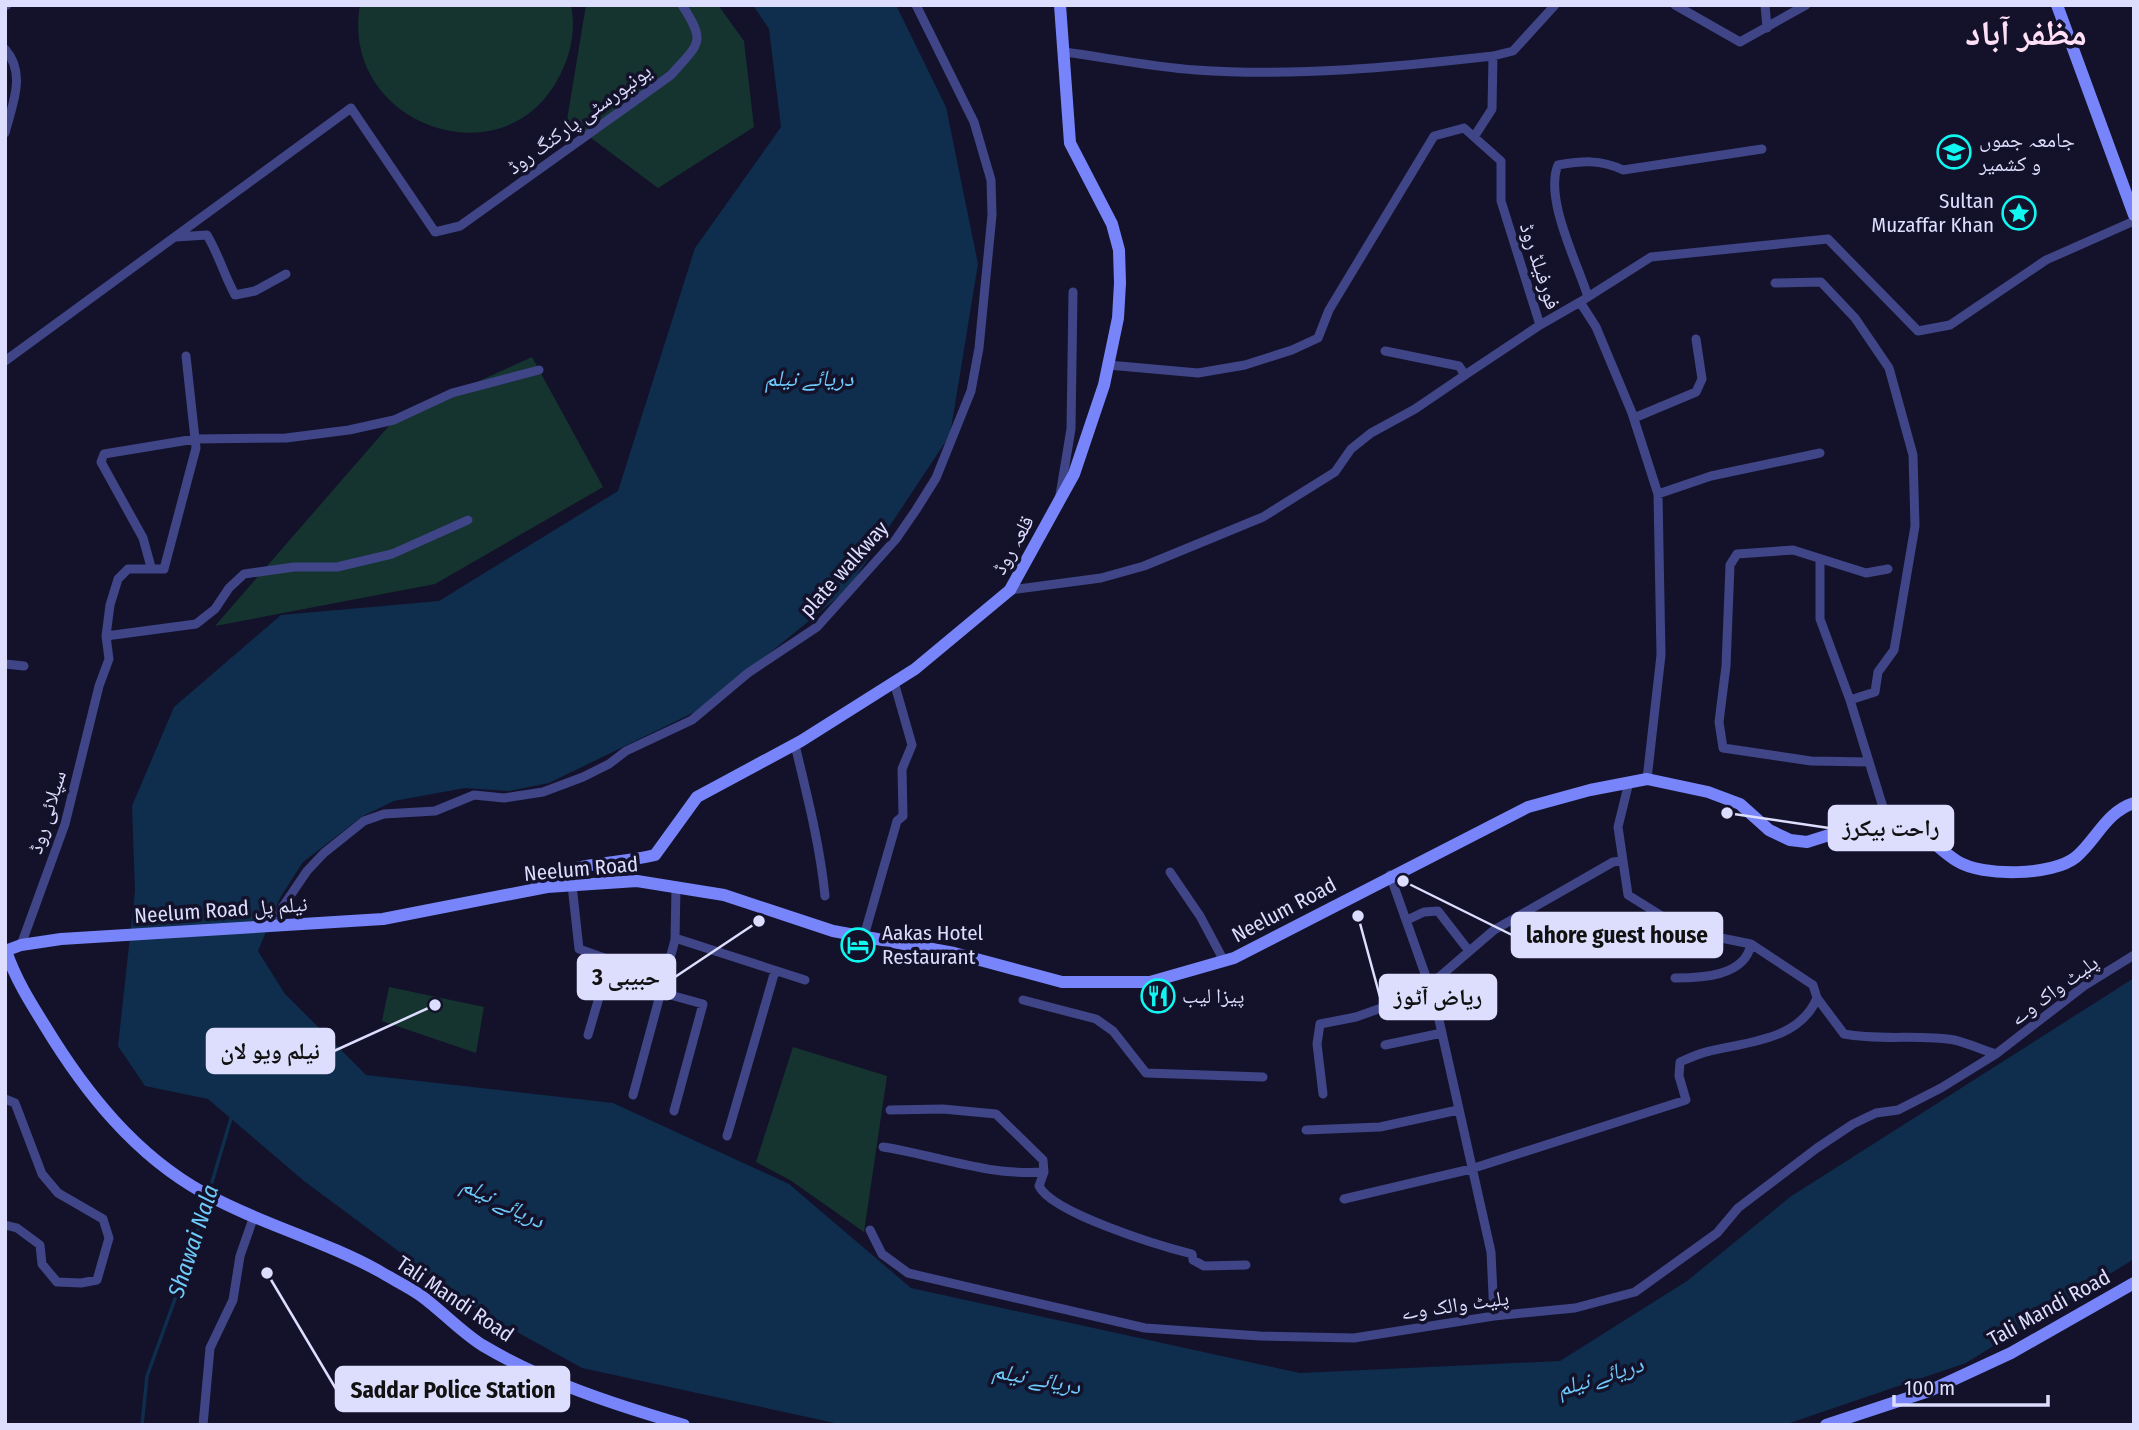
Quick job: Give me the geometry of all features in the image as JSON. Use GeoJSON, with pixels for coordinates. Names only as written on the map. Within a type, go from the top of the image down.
{"type":"FeatureCollection","features":[{"type":"Feature","properties":{"kind":"street","name":"یونیورسٹی پارکنگ روڈ"},"geometry":{"type":"LineString","coordinates":[[174,237],[351,108],[435,232],[460,226],[671,75],[697,46],[698,29],[682,5]]}},
{"type":"Feature","properties":{"kind":"street","name":"plate walkway"},"geometry":{"type":"LineString","coordinates":[[269,927],[307,871],[324,853],[363,821],[384,814],[435,811],[474,795],[504,798],[542,792],[583,777],[626,751],[692,720],[748,673],[817,627],[896,539],[936,478],[971,391],[979,348],[992,215],[991,180],[974,122],[916,5]]}},
{"type":"Feature","properties":{"kind":"street","name":"قلعہ روڈ"},"geometry":{"type":"LineString","coordinates":[[532,890],[554,873],[655,855],[697,797],[794,745],[915,669],[1010,590],[1074,474],[1108,365],[1118,318],[1119,250],[1112,224],[1070,143],[1060,5]]}},
{"type":"Feature","properties":{"kind":"street"},"geometry":{"type":"LineString","coordinates":[[1065,52],[1196,70],[1317,72],[1379,69],[1493,56],[1513,51],[1555,5]]}},
{"type":"Feature","properties":{"kind":"street"},"geometry":{"type":"LineString","coordinates":[[1675,5],[1740,42],[1806,5]]}},
{"type":"Feature","properties":{"kind":"street"},"geometry":{"type":"LineString","coordinates":[[1765,5],[1768,28]]}},
{"type":"Feature","properties":{"kind":"street"},"geometry":{"type":"LineString","coordinates":[[2057,5],[2133,209]]}},
{"type":"Feature","properties":{"kind":"street"},"geometry":{"type":"LineString","coordinates":[[5,49],[13,57],[17,83],[5,133]]}},
{"type":"Feature","properties":{"kind":"street"},"geometry":{"type":"LineString","coordinates":[[1108,365],[1198,373],[1245,365],[1292,350],[1318,338],[1329,310],[1434,136],[1464,128],[1474,137],[1492,109],[1493,56]]}},
{"type":"Feature","properties":{"kind":"street","name":"فورفیلڈ روڈ"},"geometry":{"type":"LineString","coordinates":[[1474,137],[1501,162],[1501,201],[1540,325],[1584,300],[1634,418],[1658,494],[1657,563],[1661,655],[1647,779]]}},
{"type":"Feature","properties":{"kind":"street"},"geometry":{"type":"LineString","coordinates":[[1762,149],[1623,170],[1607,163],[1595,162],[1558,165],[1553,178],[1558,213],[1584,300],[1651,257],[1828,239],[1919,331],[1950,325],[2046,260],[2134,221]]}},
{"type":"Feature","properties":{"kind":"street"},"geometry":{"type":"LineString","coordinates":[[5,360],[174,237],[207,236],[219,254],[225,278],[235,295],[255,291],[286,274]]}},
{"type":"Feature","properties":{"kind":"street"},"geometry":{"type":"LineString","coordinates":[[1775,283],[1821,282],[1855,318],[1889,368],[1913,455],[1914,526],[1894,650],[1878,672],[1875,692],[1850,701]]}},
{"type":"Feature","properties":{"kind":"street"},"geometry":{"type":"LineString","coordinates":[[1059,500],[1071,429],[1073,292]]}},
{"type":"Feature","properties":{"kind":"street"},"geometry":{"type":"LineString","coordinates":[[1010,590],[1101,578],[1144,566],[1263,517],[1335,472],[1351,449],[1371,433],[1415,409],[1540,325]]}},
{"type":"Feature","properties":{"kind":"street"},"geometry":{"type":"LineString","coordinates":[[1634,418],[1696,392],[1702,379],[1696,339]]}},
{"type":"Feature","properties":{"kind":"street"},"geometry":{"type":"LineString","coordinates":[[1385,351],[1459,366],[1465,375]]}},
{"type":"Feature","properties":{"kind":"street"},"geometry":{"type":"LineString","coordinates":[[186,356],[195,439],[193,461],[164,569],[151,567],[143,538],[101,462],[104,454],[195,439],[286,438],[349,430],[394,420],[452,393],[539,370]]}},
{"type":"Feature","properties":{"kind":"street"},"geometry":{"type":"LineString","coordinates":[[1658,494],[1711,476],[1820,453]]}},
{"type":"Feature","properties":{"kind":"street"},"geometry":{"type":"LineString","coordinates":[[106,636],[196,624],[215,609],[229,588],[244,574],[294,567],[337,567],[381,557],[468,520]]}},
{"type":"Feature","properties":{"kind":"street"},"geometry":{"type":"LineString","coordinates":[[1869,762],[1811,761],[1723,748],[1719,722],[1730,565],[1737,554],[1793,550],[1866,573],[1888,569]]}},
{"type":"Feature","properties":{"kind":"street"},"geometry":{"type":"LineString","coordinates":[[1820,559],[1820,619],[1850,701],[1886,817],[1903,816],[1958,862],[1981,870],[2055,869],[2075,857],[2119,808],[2134,803]]}},
{"type":"Feature","properties":{"kind":"street","name":"سپلائی روڈ"},"geometry":{"type":"LineString","coordinates":[[21,945],[65,824],[99,686],[109,659],[106,636],[118,579],[128,569],[151,567]]}},
{"type":"Feature","properties":{"kind":"street"},"geometry":{"type":"LineString","coordinates":[[5,664],[24,666]]}},
{"type":"Feature","properties":{"kind":"street"},"geometry":{"type":"LineString","coordinates":[[864,936],[897,821],[903,816],[902,769],[912,745],[894,682]]}},
{"type":"Feature","properties":{"kind":"street"},"geometry":{"type":"LineString","coordinates":[[794,745],[819,842],[825,896]]}},
{"type":"Feature","properties":{"kind":"street","name":"Neelum Road"},"geometry":{"type":"LineString","coordinates":[[383,919],[532,890],[637,881],[724,895],[833,930],[954,953],[1062,982],[1150,982],[1224,961],[1528,807],[1629,782],[1647,779],[1708,792],[1740,804],[1769,830],[1790,841],[1807,842],[1886,817]]}},
{"type":"Feature","properties":{"kind":"street"},"geometry":{"type":"LineString","coordinates":[[1629,782],[1618,818],[1626,889],[1632,898],[1686,931],[1751,944],[1813,985],[1817,998],[1844,1034],[1867,1038],[1904,1036],[1955,1040],[1996,1054]]}},
{"type":"Feature","properties":{"kind":"street"},"geometry":{"type":"LineString","coordinates":[[1323,1094],[1317,1044],[1320,1024],[1367,1013],[1430,985],[1494,930],[1613,862],[1622,861]]}},
{"type":"Feature","properties":{"kind":"street"},"geometry":{"type":"LineString","coordinates":[[1170,872],[1200,916],[1224,961]]}},
{"type":"Feature","properties":{"kind":"street"},"geometry":{"type":"LineString","coordinates":[[1390,875],[1430,985],[1442,1033],[1491,1252],[1494,1316]]}},
{"type":"Feature","properties":{"kind":"street"},"geometry":{"type":"LineString","coordinates":[[572,886],[579,949],[610,960],[588,1035]]}},
{"type":"Feature","properties":{"kind":"street"},"geometry":{"type":"LineString","coordinates":[[633,1095],[663,993],[675,938],[676,887]]}},
{"type":"Feature","properties":{"kind":"street"},"geometry":{"type":"LineString","coordinates":[[1407,920],[1424,912],[1438,911],[1469,951]]}},
{"type":"Feature","properties":{"kind":"street","name":"Neelum Road نیلم پل"},"geometry":{"type":"LineString","coordinates":[[21,945],[61,939],[383,919]]}},
{"type":"Feature","properties":{"kind":"street"},"geometry":{"type":"LineString","coordinates":[[675,938],[805,980]]}},
{"type":"Feature","properties":{"kind":"street"},"geometry":{"type":"LineString","coordinates":[[1675,978],[1720,975],[1745,957],[1751,944]]}},
{"type":"Feature","properties":{"kind":"street"},"geometry":{"type":"LineString","coordinates":[[9,976],[6,951],[21,945]]}},
{"type":"Feature","properties":{"kind":"street","name":"پلیٹ واک وے"},"geometry":{"type":"LineString","coordinates":[[1996,1054],[2084,986],[2134,956]]}},
{"type":"Feature","properties":{"kind":"street"},"geometry":{"type":"LineString","coordinates":[[727,1136],[775,971]]}},
{"type":"Feature","properties":{"kind":"street","name":"Tali Mandi Road"},"geometry":{"type":"LineString","coordinates":[[9,976],[75,1075],[103,1109],[159,1163],[203,1192],[250,1215],[341,1251],[376,1270],[419,1294],[481,1344],[522,1365],[563,1384],[684,1425]]}},
{"type":"Feature","properties":{"kind":"street"},"geometry":{"type":"LineString","coordinates":[[663,993],[703,1003],[674,1111]]}},
{"type":"Feature","properties":{"kind":"street"},"geometry":{"type":"LineString","coordinates":[[1344,1199],[1471,1169],[1686,1100],[1679,1076],[1680,1062],[1709,1051],[1767,1039],[1787,1029],[1813,1009],[1817,998]]}},
{"type":"Feature","properties":{"kind":"street"},"geometry":{"type":"LineString","coordinates":[[1023,1000],[1096,1019],[1113,1031],[1146,1073],[1263,1077]]}},
{"type":"Feature","properties":{"kind":"street"},"geometry":{"type":"LineString","coordinates":[[1385,1045],[1442,1033]]}},
{"type":"Feature","properties":{"kind":"street","name":"پلیٹ والک وے"},"geometry":{"type":"LineString","coordinates":[[870,1230],[882,1254],[908,1273],[1145,1328],[1259,1336],[1354,1338],[1494,1316],[1575,1308],[1635,1292],[1717,1233],[1738,1208],[1826,1142],[1876,1113],[1898,1110],[1941,1088],[1996,1054]]}},
{"type":"Feature","properties":{"kind":"street"},"geometry":{"type":"LineString","coordinates":[[5,1099],[15,1103],[42,1174],[58,1193],[103,1219],[109,1238],[97,1280],[81,1283],[57,1282],[42,1264],[40,1245],[17,1228],[5,1225]]}},
{"type":"Feature","properties":{"kind":"street"},"geometry":{"type":"LineString","coordinates":[[890,1110],[943,1109],[996,1114],[1043,1160],[1044,1172],[1039,1186],[1043,1194],[1058,1205],[1113,1226],[1130,1238],[1192,1254],[1193,1260],[1203,1266],[1246,1265]]}},
{"type":"Feature","properties":{"kind":"street"},"geometry":{"type":"LineString","coordinates":[[1306,1130],[1380,1127],[1458,1110]]}},
{"type":"Feature","properties":{"kind":"street"},"geometry":{"type":"LineString","coordinates":[[883,1147],[936,1156],[974,1170],[1044,1172]]}},
{"type":"Feature","properties":{"kind":"street"},"geometry":{"type":"LineString","coordinates":[[203,1425],[210,1348],[233,1300],[250,1215]]}},
{"type":"Feature","properties":{"kind":"street","name":"Tali Mandi Road"},"geometry":{"type":"LineString","coordinates":[[1826,1425],[1929,1391],[2011,1353],[2134,1283]]}},
{"type":"Feature","properties":{"kind":"green space"},"geometry":{"type":"Polygon","coordinates":[[[360,5],[571,5],[571,42],[559,77],[534,110],[502,128],[466,133],[431,126],[399,108],[374,82],[360,47],[360,5]]]}},
{"type":"Feature","properties":{"kind":"green space"},"geometry":{"type":"Polygon","coordinates":[[[586,5],[718,5],[744,41],[754,127],[658,188],[567,120],[586,5]]]}},
{"type":"Feature","properties":{"kind":"green space"},"geometry":{"type":"Polygon","coordinates":[[[532,357],[603,487],[435,584],[215,626],[394,420],[532,357]]]}},
{"type":"Feature","properties":{"kind":"green space"},"geometry":{"type":"Polygon","coordinates":[[[389,987],[484,1007],[476,1053],[382,1021],[389,987]]]}},
{"type":"Feature","properties":{"kind":"green space"},"geometry":{"type":"Polygon","coordinates":[[[793,1047],[887,1076],[864,1232],[790,1180],[756,1162],[793,1047]]]}},
{"type":"Feature","properties":{"kind":"water","name":"دریائے نیلم"},"geometry":{"type":"Polygon","coordinates":[[[753,5],[896,5],[946,107],[978,264],[950,435],[848,589],[701,709],[549,783],[509,791],[465,788],[394,801],[363,816],[303,862],[280,898],[258,951],[285,994],[366,1075],[613,1103],[789,1184],[911,1288],[1300,1373],[1560,1361],[1687,1281],[1790,1197],[2134,978],[2134,1259],[1966,1363],[1784,1425],[844,1425],[582,1368],[479,1311],[304,1181],[208,1099],[145,1086],[118,1046],[135,891],[132,806],[174,707],[281,615],[439,601],[618,491],[695,248],[781,127],[769,29],[753,5]]]}},
{"type":"Feature","properties":{"kind":"waterway","name":"Shawai Nala"},"geometry":{"type":"LineString","coordinates":[[209,1192],[232,1115]]}},
{"type":"Feature","properties":{"kind":"waterway","name":"Shawai Nala"},"geometry":{"type":"LineString","coordinates":[[142,1425],[147,1376],[187,1266],[207,1199]]}},
{"type":"Feature","properties":{"kind":"place","name":"جامعہ جموں و کشمیر"},"geometry":{"type":"Point","coordinates":[1954,152]}},
{"type":"Feature","properties":{"kind":"place","name":"Sultan Muzaffar Khan"},"geometry":{"type":"Point","coordinates":[2019,213]}},
{"type":"Feature","properties":{"kind":"place","name":"راحت بیکرز"},"geometry":{"type":"Point","coordinates":[1727,813]}},
{"type":"Feature","properties":{"kind":"place","name":"lahore guest house"},"geometry":{"type":"Point","coordinates":[1403,881]}},
{"type":"Feature","properties":{"kind":"place","name":"ریاض آٹوز"},"geometry":{"type":"Point","coordinates":[1358,916]}},
{"type":"Feature","properties":{"kind":"place","name":"حبیبی 3"},"geometry":{"type":"Point","coordinates":[759,921]}},
{"type":"Feature","properties":{"kind":"place","name":"Aakas Hotel Restaurant"},"geometry":{"type":"Point","coordinates":[858,945]}},
{"type":"Feature","properties":{"kind":"place","name":"پیزا لیب"},"geometry":{"type":"Point","coordinates":[1158,996]}},
{"type":"Feature","properties":{"kind":"place","name":"نیلم ویو لان"},"geometry":{"type":"Point","coordinates":[435,1005]}},
{"type":"Feature","properties":{"kind":"place","name":"Saddar Police Station"},"geometry":{"type":"Point","coordinates":[267,1273]}},
{"type":"Feature","properties":{"kind":"district","name":"مظفر آباد"},"geometry":{"type":"Point","coordinates":[2026,33]}}]}
